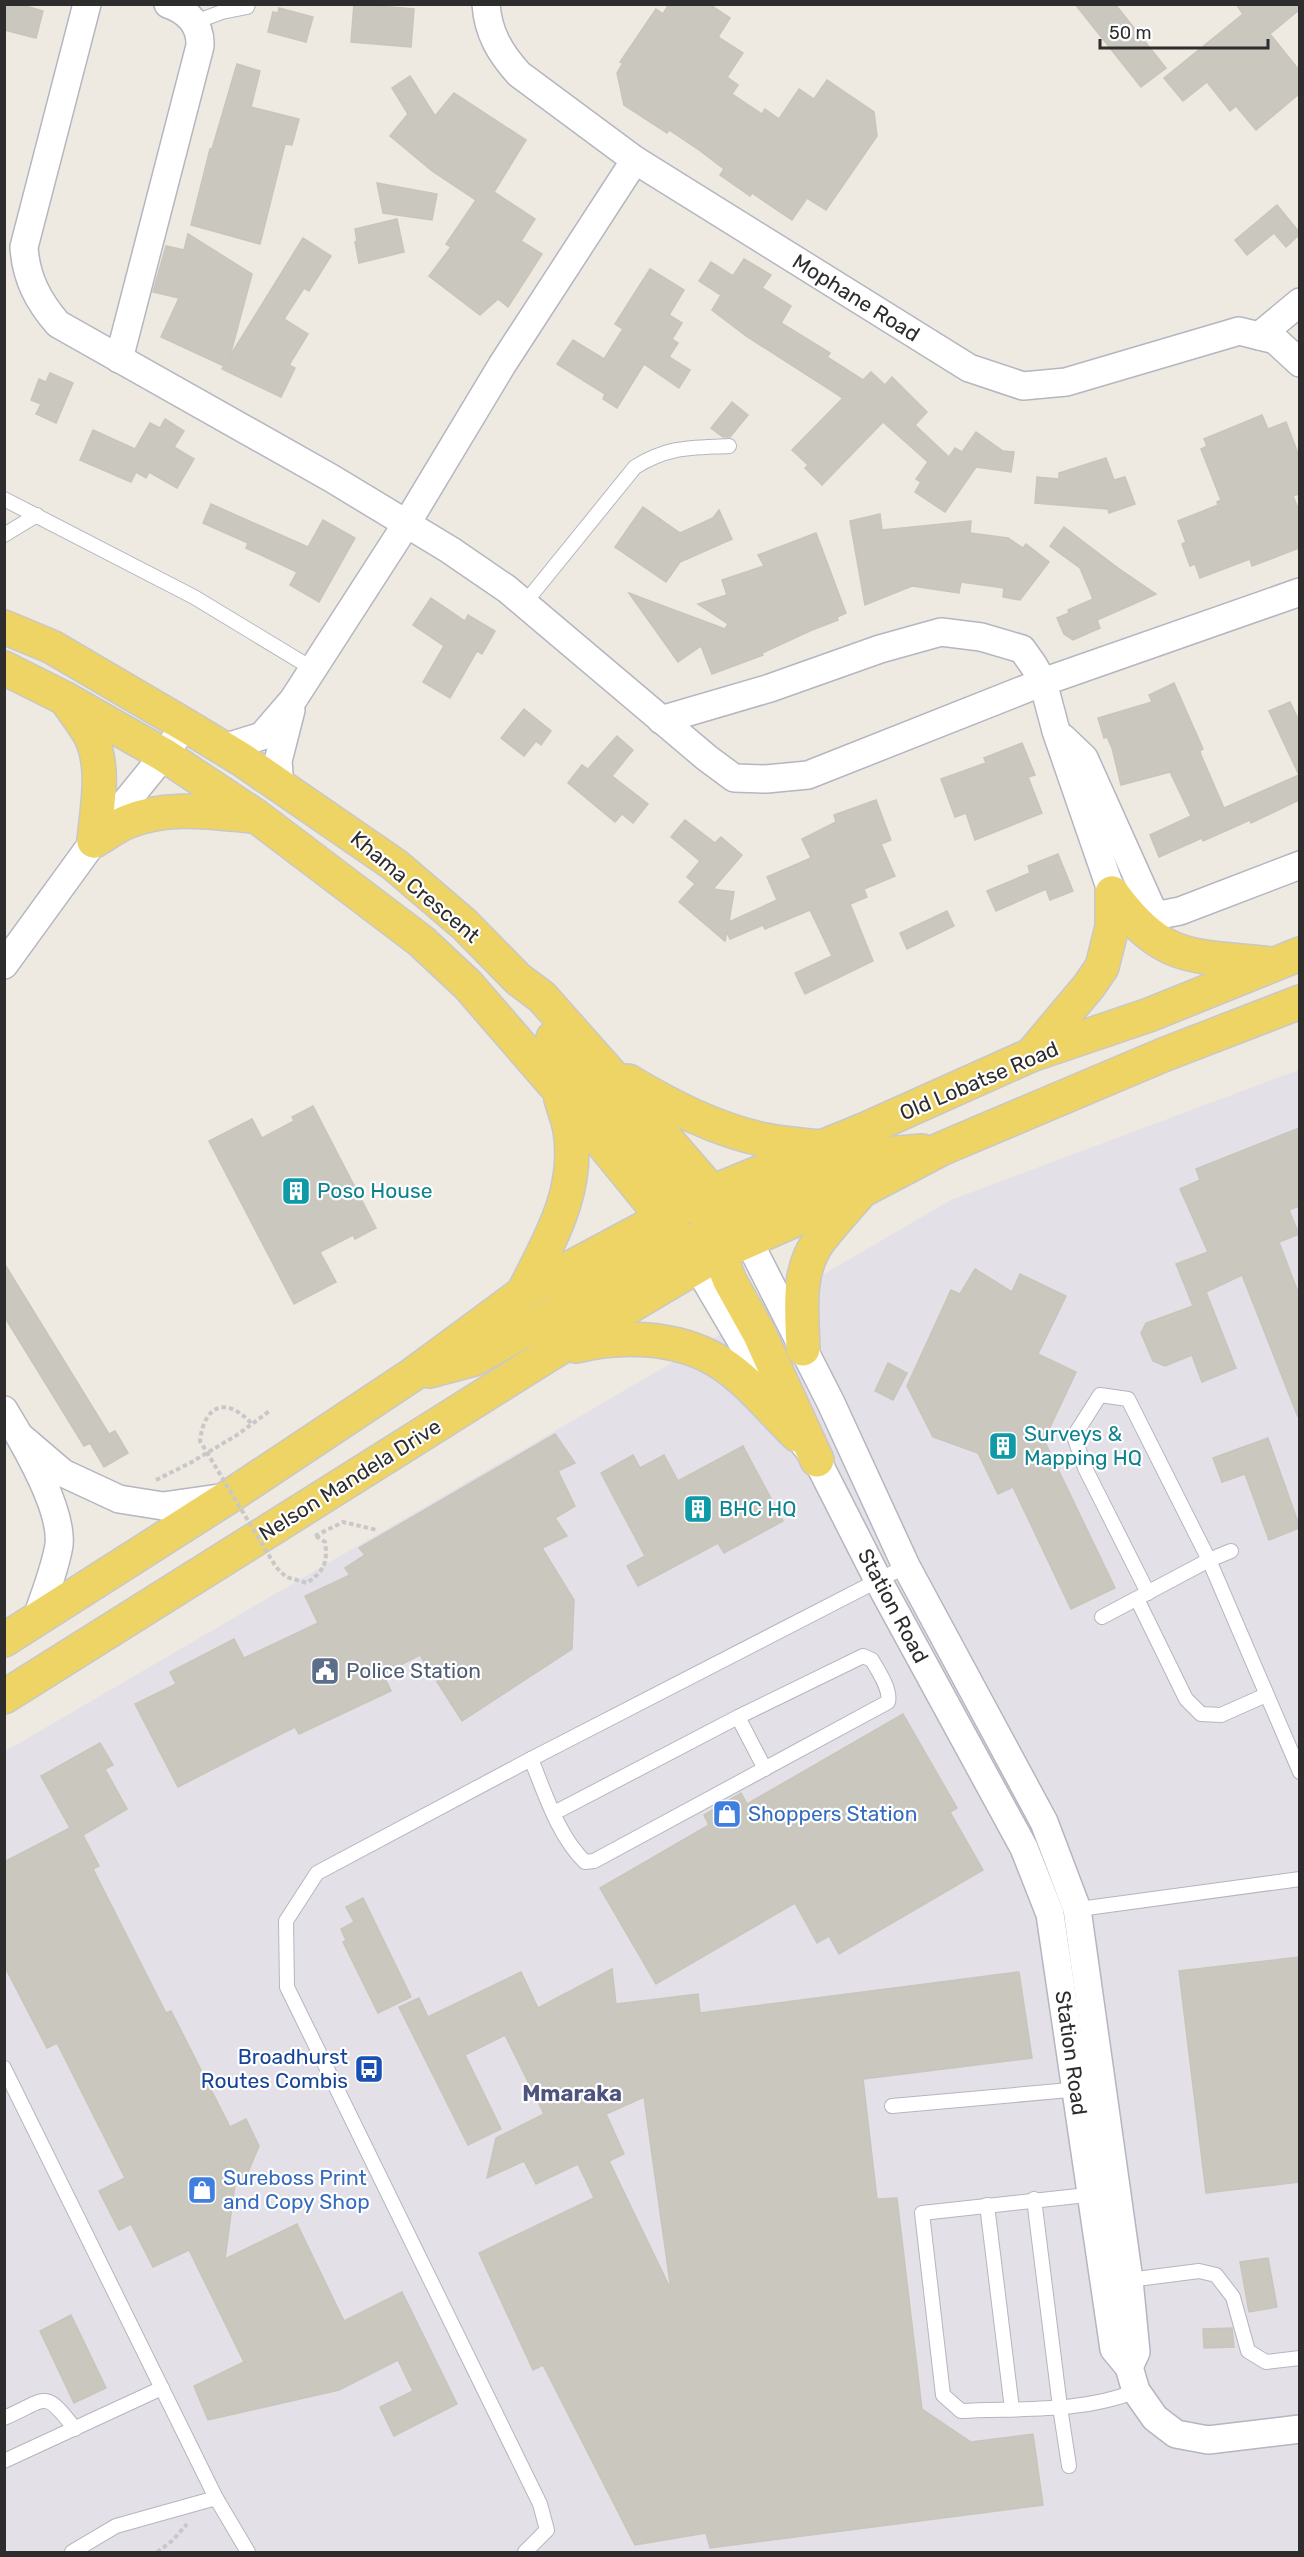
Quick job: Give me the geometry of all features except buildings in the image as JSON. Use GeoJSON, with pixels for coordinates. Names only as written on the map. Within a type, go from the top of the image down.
{"type":"FeatureCollection","features":[{"type":"Feature","properties":{"kind":"main road","name":"Khama Crescent"},"geometry":{"type":"LineString","coordinates":[[4,627],[52,647],[223,748],[395,865],[464,924],[518,979],[542,998],[605,1068],[699,1229]]}},
{"type":"Feature","properties":{"kind":"main road","name":"Khama Crescent"},"geometry":{"type":"LineString","coordinates":[[4,668],[64,698],[164,755],[256,816],[421,941],[468,985],[558,1089],[699,1229]]}},
{"type":"Feature","properties":{"kind":"main road"},"geometry":{"type":"LineString","coordinates":[[64,698],[91,736],[96,755],[99,791],[94,841]]}},
{"type":"Feature","properties":{"kind":"main road"},"geometry":{"type":"LineString","coordinates":[[94,841],[126,822],[160,811],[256,816]]}},
{"type":"Feature","properties":{"kind":"main road"},"geometry":{"type":"LineString","coordinates":[[1112,892],[1143,918],[1164,946],[1185,954],[1287,959]]}},
{"type":"Feature","properties":{"kind":"main road"},"geometry":{"type":"LineString","coordinates":[[1031,1055],[1089,986],[1102,967],[1112,927],[1112,892]]}},
{"type":"Feature","properties":{"kind":"main road","name":"Old Lobatse Road"},"geometry":{"type":"LineString","coordinates":[[699,1229],[824,1147],[1031,1055],[1149,1016],[1287,959]]}},
{"type":"Feature","properties":{"kind":"main road"},"geometry":{"type":"LineString","coordinates":[[518,979],[541,1022],[699,1229],[759,1333],[807,1449]]}},
{"type":"Feature","properties":{"kind":"main road"},"geometry":{"type":"LineString","coordinates":[[412,1375],[474,1359],[699,1229],[748,1240],[863,1190],[941,1149],[1153,1059],[1299,1002]]}},
{"type":"Feature","properties":{"kind":"main road"},"geometry":{"type":"LineString","coordinates":[[605,1068],[663,1103],[717,1125],[764,1140],[824,1147]]}},
{"type":"Feature","properties":{"kind":"main road"},"geometry":{"type":"LineString","coordinates":[[523,1293],[557,1226],[567,1199],[570,1177],[570,1131],[558,1089]]}},
{"type":"Feature","properties":{"kind":"main road"},"geometry":{"type":"LineString","coordinates":[[4,1640],[230,1496],[412,1375],[523,1293],[699,1229],[886,1154],[941,1149]]}},
{"type":"Feature","properties":{"kind":"main road"},"geometry":{"type":"LineString","coordinates":[[803,1348],[801,1292],[810,1259],[817,1243],[863,1190]]}},
{"type":"Feature","properties":{"kind":"main road","name":"Nelson Mandela Drive"},"geometry":{"type":"LineString","coordinates":[[5,1697],[552,1352],[699,1229]]}},
{"type":"Feature","properties":{"kind":"main road"},"geometry":{"type":"LineString","coordinates":[[552,1352],[596,1341],[622,1339],[651,1340],[681,1347],[715,1360],[744,1381],[807,1449]]}},
{"type":"Feature","properties":{"kind":"street"},"geometry":{"type":"LineString","coordinates":[[87,4],[24,247],[25,259],[38,298],[58,324],[331,478],[469,563],[524,604],[661,720],[734,778],[766,779],[808,775],[1043,682],[1299,592]]}},
{"type":"Feature","properties":{"kind":"street"},"geometry":{"type":"LineString","coordinates":[[119,359],[200,46],[200,34],[195,22],[168,4]]}},
{"type":"Feature","properties":{"kind":"street","name":"Mophane Road"},"geometry":{"type":"LineString","coordinates":[[486,4],[488,23],[494,40],[505,60],[519,74],[635,160],[969,368],[1023,386],[1066,382],[1239,331],[1275,340],[1299,363]]}},
{"type":"Feature","properties":{"kind":"street"},"geometry":{"type":"LineString","coordinates":[[223,748],[262,736],[293,700],[407,523],[502,365],[635,160]]}},
{"type":"Feature","properties":{"kind":"street"},"geometry":{"type":"LineString","coordinates":[[1259,336],[1299,302]]}},
{"type":"Feature","properties":{"kind":"street"},"geometry":{"type":"LineString","coordinates":[[661,720],[770,688],[880,649],[941,632],[981,637],[1022,650],[1043,682],[1056,731],[1112,892]]}},
{"type":"Feature","properties":{"kind":"street"},"geometry":{"type":"LineString","coordinates":[[280,786],[278,760],[293,700]]}},
{"type":"Feature","properties":{"kind":"street"},"geometry":{"type":"LineString","coordinates":[[4,965],[94,841],[164,755],[185,725]]}},
{"type":"Feature","properties":{"kind":"street"},"geometry":{"type":"LineString","coordinates":[[1056,731],[1084,758],[1143,918],[1179,911],[1299,864]]}},
{"type":"Feature","properties":{"kind":"street","name":"Station Road"},"geometry":{"type":"LineString","coordinates":[[748,1240],[803,1348],[906,1566],[1044,1822],[1077,1909],[1089,2086],[1103,2193],[1114,2349],[1133,2379]]}},
{"type":"Feature","properties":{"kind":"street"},"geometry":{"type":"LineString","coordinates":[[4,1410],[22,1438],[48,1495],[59,1531],[58,1545],[36,1620]]}},
{"type":"Feature","properties":{"kind":"street"},"geometry":{"type":"LineString","coordinates":[[22,1438],[63,1473],[118,1498],[163,1506],[230,1496]]}},
{"type":"Feature","properties":{"kind":"street","name":"Station Road"},"geometry":{"type":"LineString","coordinates":[[807,1449],[1024,1848],[1050,1914],[1089,2086]]}},
{"type":"Feature","properties":{"kind":"street","name":"Station Road"},"geometry":{"type":"LineString","coordinates":[[1103,2193],[1129,2280],[1136,2352],[1133,2379]]}},
{"type":"Feature","properties":{"kind":"street"},"geometry":{"type":"LineString","coordinates":[[1133,2379],[1155,2418],[1176,2434],[1208,2440],[1299,2429]]}},
{"type":"Feature","properties":{"kind":"lane"},"geometry":{"type":"LineString","coordinates":[[195,22],[222,12],[247,7],[248,4]]}},
{"type":"Feature","properties":{"kind":"lane"},"geometry":{"type":"LineString","coordinates":[[524,604],[635,467],[652,456],[673,449],[729,446]]}},
{"type":"Feature","properties":{"kind":"lane"},"geometry":{"type":"LineString","coordinates":[[4,500],[194,597],[313,669]]}},
{"type":"Feature","properties":{"kind":"lane"},"geometry":{"type":"LineString","coordinates":[[4,535],[37,515]]}},
{"type":"Feature","properties":{"kind":"lane"},"geometry":{"type":"LineString","coordinates":[[1266,1695],[1221,1715],[1201,1714],[1186,1699],[1143,1596],[1085,1468],[1074,1436],[1100,1395],[1128,1399],[1209,1560],[1299,1772]]}},
{"type":"Feature","properties":{"kind":"lane"},"geometry":{"type":"LineString","coordinates":[[1102,1617],[1209,1560],[1231,1551]]}},
{"type":"Feature","properties":{"kind":"lane"},"geometry":{"type":"LineString","coordinates":[[525,2553],[547,2530],[540,2504],[287,1987],[286,1921],[317,1872],[906,1566]]}},
{"type":"Feature","properties":{"kind":"lane"},"geometry":{"type":"LineString","coordinates":[[531,1759],[554,1813],[576,1853],[585,1862],[594,1861],[888,1702],[887,1689],[872,1660],[863,1656],[738,1717],[554,1813]]}},
{"type":"Feature","properties":{"kind":"lane"},"geometry":{"type":"LineString","coordinates":[[738,1717],[765,1769]]}},
{"type":"Feature","properties":{"kind":"lane"},"geometry":{"type":"LineString","coordinates":[[1050,1914],[1299,1879]]}},
{"type":"Feature","properties":{"kind":"lane"},"geometry":{"type":"LineString","coordinates":[[4,2068],[216,2498],[248,2553]]}},
{"type":"Feature","properties":{"kind":"lane"},"geometry":{"type":"LineString","coordinates":[[892,2106],[1089,2086]]}},
{"type":"Feature","properties":{"kind":"lane"},"geometry":{"type":"LineString","coordinates":[[1103,2193],[922,2213],[943,2395],[961,2411],[1092,2405],[1114,2400],[1133,2379]]}},
{"type":"Feature","properties":{"kind":"lane"},"geometry":{"type":"LineString","coordinates":[[1034,2199],[1069,2466]]}},
{"type":"Feature","properties":{"kind":"lane"},"geometry":{"type":"LineString","coordinates":[[987,2205],[1012,2409]]}},
{"type":"Feature","properties":{"kind":"lane"},"geometry":{"type":"LineString","coordinates":[[1129,2280],[1199,2271],[1216,2275],[1233,2297],[1248,2351],[1266,2362],[1299,2358]]}},
{"type":"Feature","properties":{"kind":"lane"},"geometry":{"type":"LineString","coordinates":[[4,2461],[162,2388]]}},
{"type":"Feature","properties":{"kind":"lane"},"geometry":{"type":"LineString","coordinates":[[4,2418],[44,2400],[56,2403],[75,2428]]}},
{"type":"Feature","properties":{"kind":"lane"},"geometry":{"type":"LineString","coordinates":[[72,2553],[116,2526],[216,2498]]}},
{"type":"Feature","properties":{"kind":"path"},"geometry":{"type":"LineString","coordinates":[[251,1423],[239,1410],[224,1407],[210,1412],[202,1423],[200,1441],[276,1567],[286,1577],[307,1583],[322,1572],[326,1555],[325,1542],[316,1536]]}},
{"type":"Feature","properties":{"kind":"path"},"geometry":{"type":"LineString","coordinates":[[118,1498],[190,1463],[237,1435],[271,1410]]}},
{"type":"Feature","properties":{"kind":"path"},"geometry":{"type":"LineString","coordinates":[[306,1542],[344,1522],[377,1530]]}},
{"type":"Feature","properties":{"kind":"path"},"geometry":{"type":"LineString","coordinates":[[270,1565],[279,1559]]}},
{"type":"Feature","properties":{"kind":"path"},"geometry":{"type":"LineString","coordinates":[[157,2553],[187,2525],[195,2504]]}},
{"type":"Feature","properties":{"kind":"shaded area"},"geometry":{"type":"Polygon","coordinates":[[[1299,1070],[1299,2552],[5,2552],[4,1752],[951,1200],[1299,1070]]]}},
{"type":"Feature","properties":{"kind":"place","name":"Poso House"},"geometry":{"type":"Point","coordinates":[296,1191]}},
{"type":"Feature","properties":{"kind":"place","name":"Surveys & Mapping HQ"},"geometry":{"type":"Point","coordinates":[1003,1446]}},
{"type":"Feature","properties":{"kind":"place","name":"BHC HQ"},"geometry":{"type":"Point","coordinates":[698,1509]}},
{"type":"Feature","properties":{"kind":"place","name":"Police Station"},"geometry":{"type":"Point","coordinates":[325,1671]}},
{"type":"Feature","properties":{"kind":"place","name":"Shoppers Station"},"geometry":{"type":"Point","coordinates":[727,1814]}},
{"type":"Feature","properties":{"kind":"place","name":"Broadhurst Routes Combis"},"geometry":{"type":"Point","coordinates":[369,2069]}},
{"type":"Feature","properties":{"kind":"place","name":"Sureboss Print and Copy Shop"},"geometry":{"type":"Point","coordinates":[202,2190]}},
{"type":"Feature","properties":{"kind":"district","name":"Mmaraka"},"geometry":{"type":"Point","coordinates":[572,2093]}}]}
